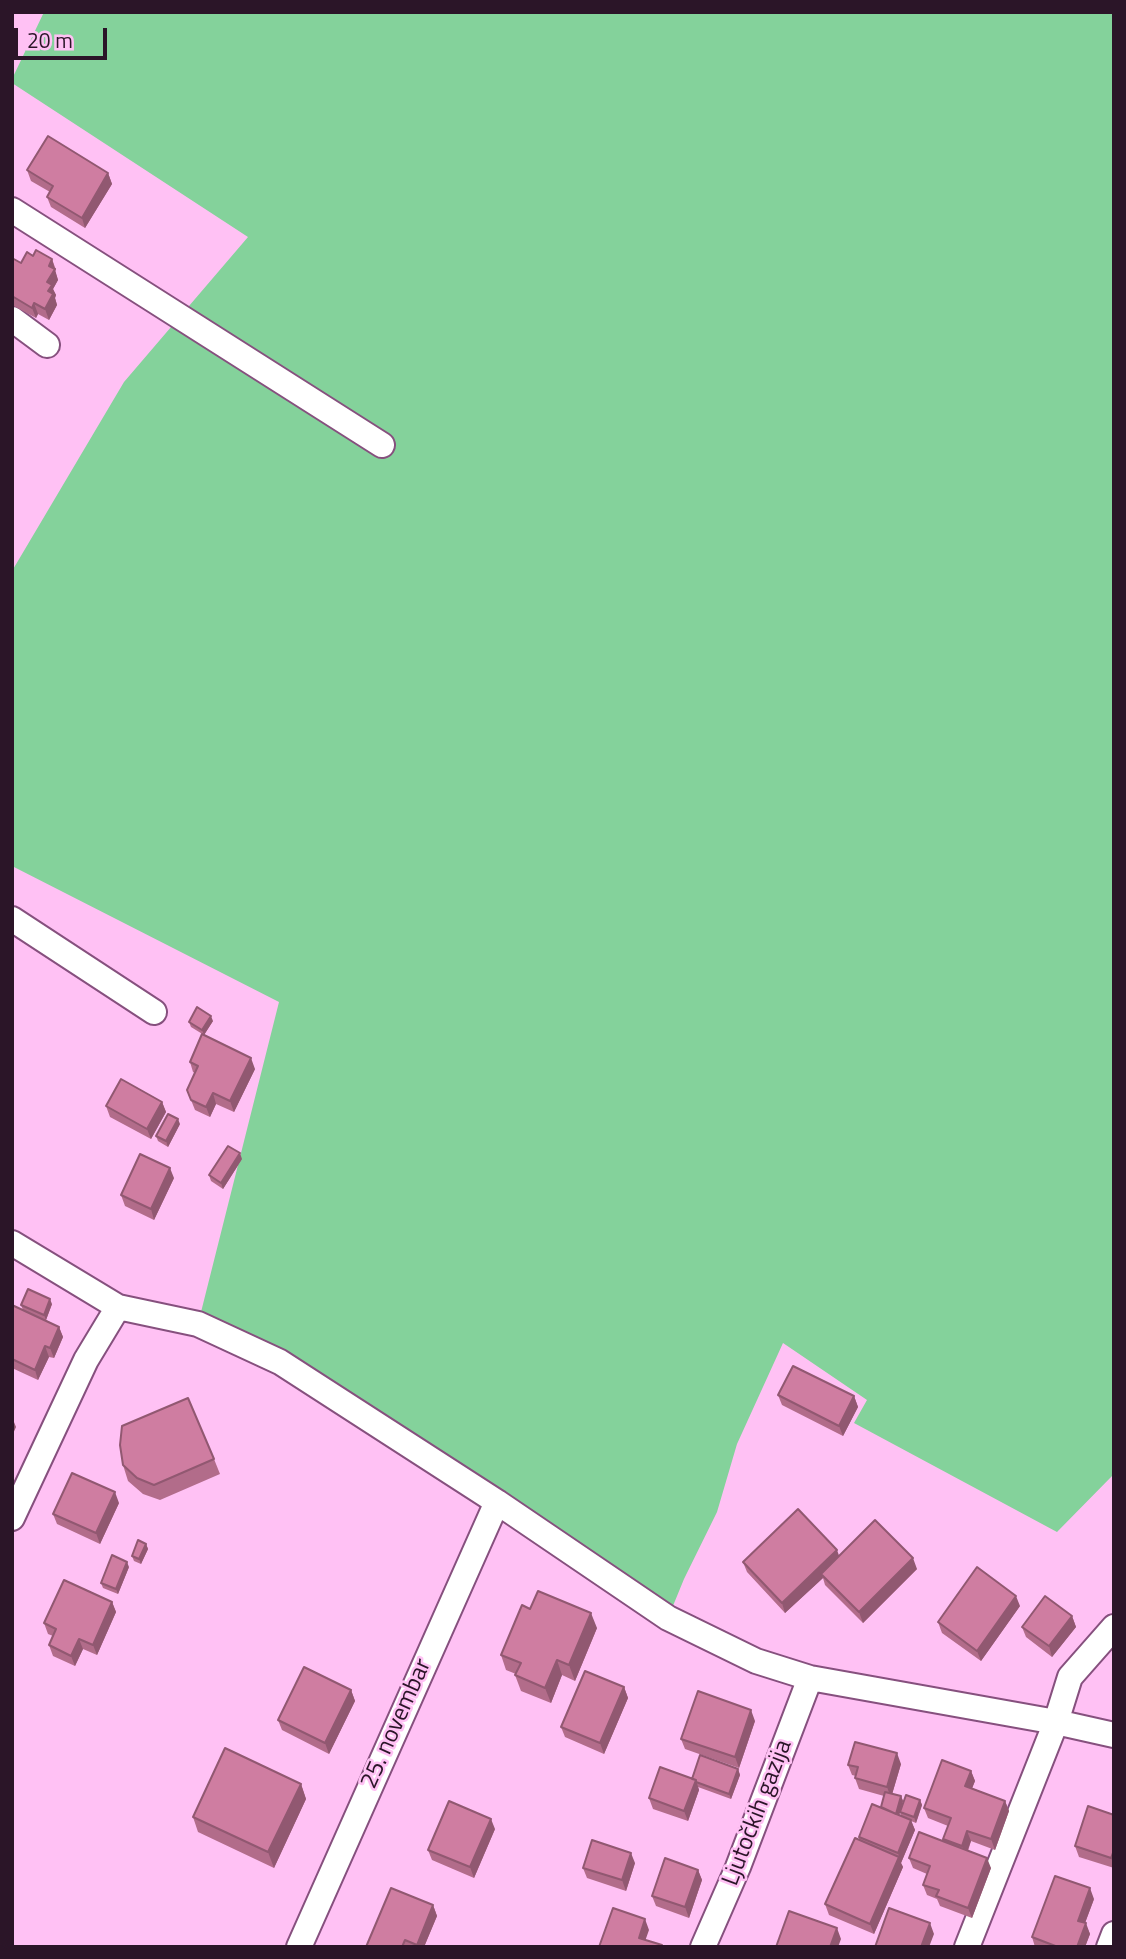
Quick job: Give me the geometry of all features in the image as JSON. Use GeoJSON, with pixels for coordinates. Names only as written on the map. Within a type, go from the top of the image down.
{"type":"FeatureCollection","features":[{"type":"Feature","properties":{"kind":"street"},"geometry":{"type":"LineString","coordinates":[[12,209],[382,445]]}},
{"type":"Feature","properties":{"kind":"street"},"geometry":{"type":"LineString","coordinates":[[12,319],[47,345]]}},
{"type":"Feature","properties":{"kind":"street"},"geometry":{"type":"LineString","coordinates":[[12,919],[154,1012]]}},
{"type":"Feature","properties":{"kind":"street"},"geometry":{"type":"LineString","coordinates":[[12,1243],[118,1307],[198,1324],[280,1362],[497,1502],[668,1618],[755,1661],[810,1678],[1114,1735]]}},
{"type":"Feature","properties":{"kind":"street"},"geometry":{"type":"LineString","coordinates":[[12,1518],[86,1360],[118,1307]]}},
{"type":"Feature","properties":{"kind":"street","name":"25. novembar"},"geometry":{"type":"LineString","coordinates":[[299,1947],[497,1502]]}},
{"type":"Feature","properties":{"kind":"street"},"geometry":{"type":"LineString","coordinates":[[967,1947],[1056,1722],[1070,1678],[1114,1627]]}},
{"type":"Feature","properties":{"kind":"street","name":"Ljutočkih gazija"},"geometry":{"type":"LineString","coordinates":[[703,1947],[738,1867],[810,1678]]}},
{"type":"Feature","properties":{"kind":"street"},"geometry":{"type":"LineString","coordinates":[[1109,1947],[1114,1934]]}},
{"type":"Feature","properties":{"kind":"green space"},"geometry":{"type":"Polygon","coordinates":[[[44,12],[1114,12],[1114,1474],[1057,1532],[854,1423],[867,1400],[783,1343],[737,1444],[717,1512],[668,1618],[198,1324],[279,1002],[12,866],[12,571],[124,382],[248,237],[12,83],[44,12]]]}},
{"type":"Feature","properties":{"kind":"building"},"geometry":{"type":"Polygon","coordinates":[[[48,136],[108,173],[82,218],[47,197],[53,186],[27,170],[48,136]]]}},
{"type":"Feature","properties":{"kind":"building"},"geometry":{"type":"Polygon","coordinates":[[[36,250],[52,259],[49,266],[55,269],[47,282],[52,285],[48,291],[53,294],[45,309],[34,303],[32,308],[12,296],[12,258],[21,263],[27,252],[33,256],[36,250]]]}},
{"type":"Feature","properties":{"kind":"building"},"geometry":{"type":"Polygon","coordinates":[[[197,1007],[211,1016],[202,1030],[189,1022],[197,1007]]]}},
{"type":"Feature","properties":{"kind":"building"},"geometry":{"type":"Polygon","coordinates":[[[202,1034],[251,1058],[230,1101],[213,1093],[206,1107],[191,1100],[187,1090],[198,1066],[190,1062],[202,1034]]]}},
{"type":"Feature","properties":{"kind":"building"},"geometry":{"type":"Polygon","coordinates":[[[121,1079],[162,1102],[147,1129],[106,1106],[121,1079]]]}},
{"type":"Feature","properties":{"kind":"building"},"geometry":{"type":"Polygon","coordinates":[[[168,1114],[178,1119],[166,1141],[156,1136],[168,1114]]]}},
{"type":"Feature","properties":{"kind":"building"},"geometry":{"type":"Polygon","coordinates":[[[228,1146],[240,1153],[221,1183],[209,1175],[228,1146]]]}},
{"type":"Feature","properties":{"kind":"building"},"geometry":{"type":"Polygon","coordinates":[[[140,1154],[170,1168],[151,1209],[121,1195],[140,1154]]]}},
{"type":"Feature","properties":{"kind":"building"},"geometry":{"type":"Polygon","coordinates":[[[28,1289],[50,1299],[44,1315],[21,1305],[28,1289]]]}},
{"type":"Feature","properties":{"kind":"building"},"geometry":{"type":"Polygon","coordinates":[[[12,1305],[59,1327],[50,1348],[45,1346],[35,1370],[12,1359],[12,1305]]]}},
{"type":"Feature","properties":{"kind":"building"},"geometry":{"type":"Polygon","coordinates":[[[793,1366],[854,1396],[839,1426],[778,1395],[793,1366]]]}},
{"type":"Feature","properties":{"kind":"building"},"geometry":{"type":"Polygon","coordinates":[[[188,1398],[214,1459],[154,1485],[137,1478],[123,1465],[120,1445],[122,1426],[188,1398]]]}},
{"type":"Feature","properties":{"kind":"building"},"geometry":{"type":"Polygon","coordinates":[[[72,1473],[115,1492],[96,1533],[53,1514],[72,1473]]]}},
{"type":"Feature","properties":{"kind":"building"},"geometry":{"type":"Polygon","coordinates":[[[798,1509],[837,1550],[782,1603],[743,1562],[798,1509]]]}},
{"type":"Feature","properties":{"kind":"building"},"geometry":{"type":"Polygon","coordinates":[[[875,1520],[913,1558],[859,1612],[821,1574],[875,1520]]]}},
{"type":"Feature","properties":{"kind":"building"},"geometry":{"type":"Polygon","coordinates":[[[138,1540],[146,1544],[139,1559],[132,1556],[138,1540]]]}},
{"type":"Feature","properties":{"kind":"building"},"geometry":{"type":"Polygon","coordinates":[[[112,1555],[127,1562],[116,1589],[101,1583],[112,1555]]]}},
{"type":"Feature","properties":{"kind":"building"},"geometry":{"type":"Polygon","coordinates":[[[977,1567],[1016,1596],[977,1651],[938,1622],[977,1567]]]}},
{"type":"Feature","properties":{"kind":"building"},"geometry":{"type":"Polygon","coordinates":[[[64,1580],[112,1602],[93,1645],[79,1639],[71,1656],[49,1645],[56,1629],[44,1623],[64,1580]]]}},
{"type":"Feature","properties":{"kind":"building"},"geometry":{"type":"Polygon","coordinates":[[[538,1591],[591,1613],[569,1665],[557,1660],[545,1688],[515,1675],[521,1663],[501,1655],[522,1605],[530,1609],[538,1591]]]}},
{"type":"Feature","properties":{"kind":"building"},"geometry":{"type":"Polygon","coordinates":[[[1045,1596],[1072,1616],[1049,1646],[1022,1627],[1045,1596]]]}},
{"type":"Feature","properties":{"kind":"building"},"geometry":{"type":"Polygon","coordinates":[[[304,1667],[351,1690],[325,1743],[278,1720],[304,1667]]]}},
{"type":"Feature","properties":{"kind":"building"},"geometry":{"type":"Polygon","coordinates":[[[585,1671],[624,1687],[600,1743],[561,1727],[585,1671]]]}},
{"type":"Feature","properties":{"kind":"building"},"geometry":{"type":"Polygon","coordinates":[[[698,1691],[751,1710],[735,1757],[681,1739],[698,1691]]]}},
{"type":"Feature","properties":{"kind":"building"},"geometry":{"type":"Polygon","coordinates":[[[855,1742],[897,1753],[887,1787],[855,1778],[858,1767],[848,1765],[855,1742]]]}},
{"type":"Feature","properties":{"kind":"building"},"geometry":{"type":"Polygon","coordinates":[[[225,1748],[301,1784],[268,1852],[193,1817],[225,1748]]]}},
{"type":"Feature","properties":{"kind":"building"},"geometry":{"type":"Polygon","coordinates":[[[700,1755],[738,1769],[729,1794],[692,1779],[700,1755]]]}},
{"type":"Feature","properties":{"kind":"building"},"geometry":{"type":"Polygon","coordinates":[[[942,1760],[971,1771],[965,1786],[1005,1801],[991,1839],[967,1831],[962,1846],[943,1839],[951,1818],[924,1808],[942,1760]]]}},
{"type":"Feature","properties":{"kind":"building"},"geometry":{"type":"Polygon","coordinates":[[[660,1767],[696,1780],[684,1811],[649,1798],[660,1767]]]}},
{"type":"Feature","properties":{"kind":"building"},"geometry":{"type":"Polygon","coordinates":[[[885,1792],[901,1796],[896,1814],[881,1807],[885,1792]]]}},
{"type":"Feature","properties":{"kind":"building"},"geometry":{"type":"Polygon","coordinates":[[[906,1795],[920,1800],[914,1817],[900,1812],[906,1795]]]}},
{"type":"Feature","properties":{"kind":"building"},"geometry":{"type":"Polygon","coordinates":[[[449,1801],[491,1819],[470,1867],[428,1850],[449,1801]]]}},
{"type":"Feature","properties":{"kind":"building"},"geometry":{"type":"Polygon","coordinates":[[[872,1804],[911,1820],[898,1853],[859,1837],[872,1804]]]}},
{"type":"Feature","properties":{"kind":"building"},"geometry":{"type":"Polygon","coordinates":[[[1088,1806],[1114,1815],[1114,1850],[1111,1858],[1075,1846],[1088,1806]]]}},
{"type":"Feature","properties":{"kind":"building"},"geometry":{"type":"Polygon","coordinates":[[[919,1832],[987,1858],[968,1908],[936,1896],[939,1890],[923,1885],[930,1866],[909,1858],[919,1832]]]}},
{"type":"Feature","properties":{"kind":"building"},"geometry":{"type":"Polygon","coordinates":[[[855,1838],[899,1857],[870,1924],[825,1904],[855,1838]]]}},
{"type":"Feature","properties":{"kind":"building"},"geometry":{"type":"Polygon","coordinates":[[[592,1840],[631,1853],[622,1880],[583,1868],[592,1840]]]}},
{"type":"Feature","properties":{"kind":"building"},"geometry":{"type":"Polygon","coordinates":[[[665,1858],[698,1870],[685,1907],[652,1896],[665,1858]]]}},
{"type":"Feature","properties":{"kind":"building"},"geometry":{"type":"Polygon","coordinates":[[[1055,1876],[1090,1888],[1078,1921],[1086,1923],[1077,1947],[1058,1947],[1032,1937],[1055,1876]]]}},
{"type":"Feature","properties":{"kind":"building"},"geometry":{"type":"Polygon","coordinates":[[[391,1888],[433,1905],[417,1945],[405,1940],[402,1947],[366,1947],[391,1888]]]}},
{"type":"Feature","properties":{"kind":"building"},"geometry":{"type":"Polygon","coordinates":[[[613,1908],[645,1919],[639,1938],[662,1945],[661,1947],[599,1947],[613,1908]]]}},
{"type":"Feature","properties":{"kind":"building"},"geometry":{"type":"Polygon","coordinates":[[[889,1908],[930,1923],[921,1947],[875,1947],[889,1908]]]}},
{"type":"Feature","properties":{"kind":"building"},"geometry":{"type":"Polygon","coordinates":[[[789,1911],[837,1928],[830,1947],[776,1947],[789,1911]]]}}]}
